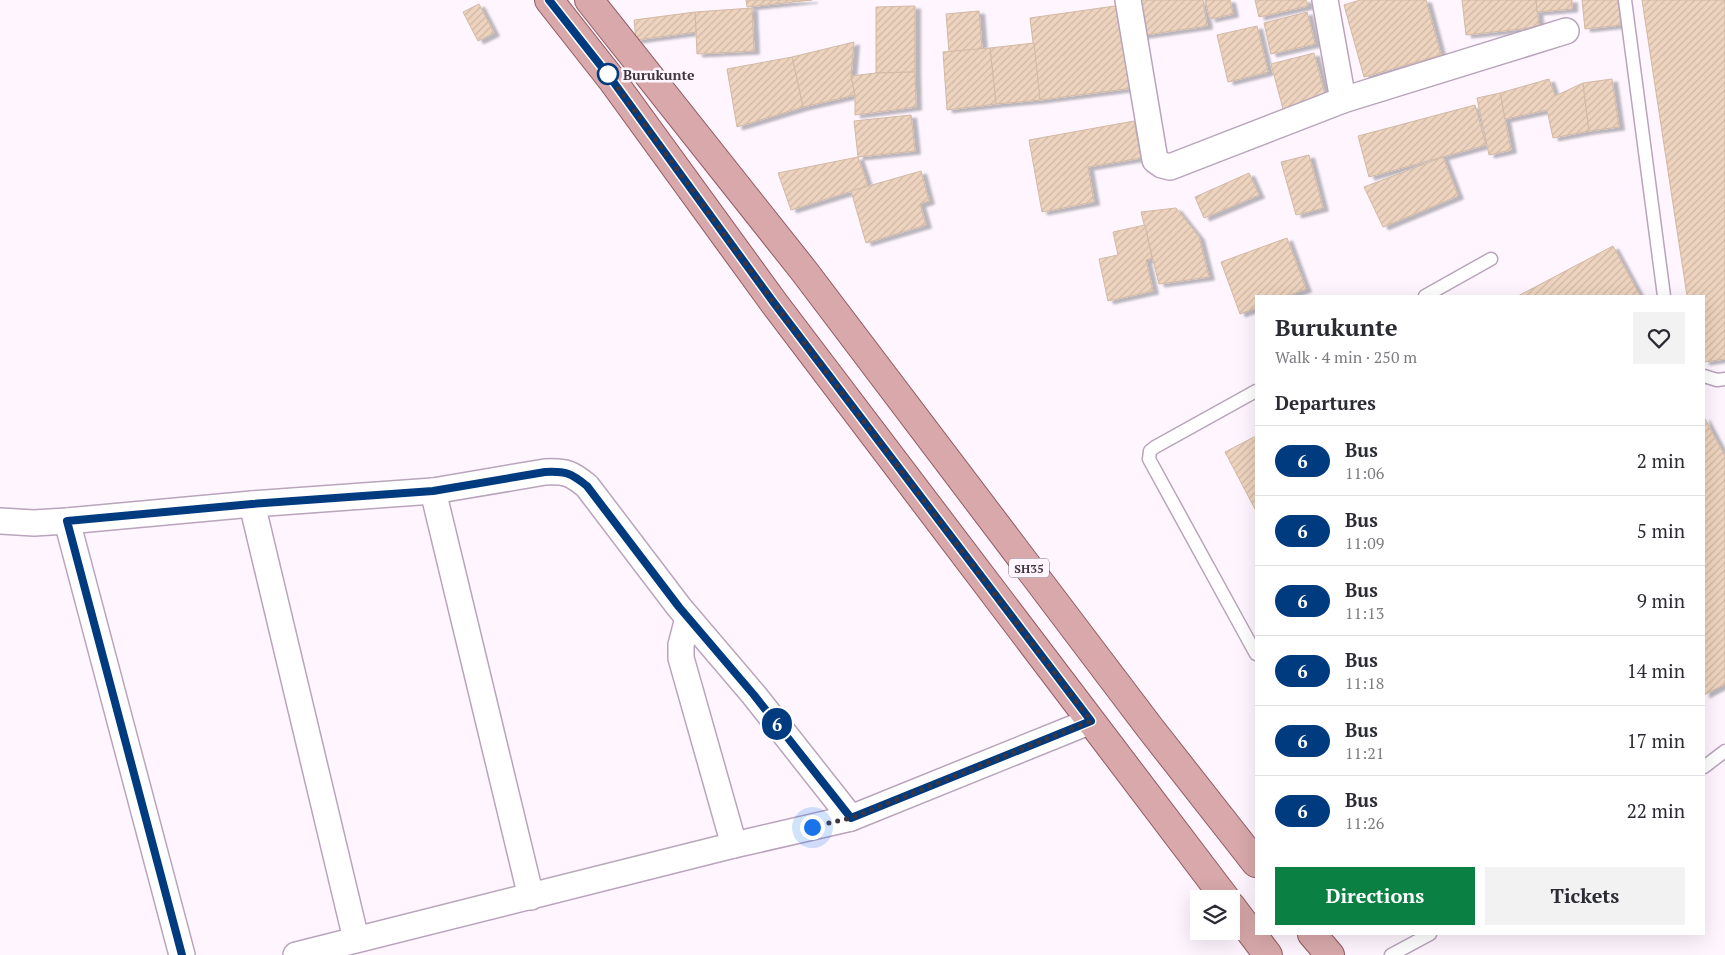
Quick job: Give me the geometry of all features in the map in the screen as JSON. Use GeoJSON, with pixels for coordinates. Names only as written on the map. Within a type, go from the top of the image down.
{"type":"FeatureCollection","features":[{"type":"Feature","properties":{"kind":"main road"},"geometry":{"type":"LineString","coordinates":[[549,0],[612,80],[780,311],[1219,890]]}},
{"type":"Feature","properties":{"kind":"main road","name":"SH35"},"geometry":{"type":"LineString","coordinates":[[589,0],[804,271],[1150,728],[1255,862]]}},
{"type":"Feature","properties":{"kind":"main road"},"geometry":{"type":"LineString","coordinates":[[1240,918],[1268,955]]}},
{"type":"Feature","properties":{"kind":"main road"},"geometry":{"type":"LineString","coordinates":[[1313,935],[1330,955]]}},
{"type":"Feature","properties":{"kind":"street"},"geometry":{"type":"LineString","coordinates":[[1128,0],[1155,160],[1162,165],[1170,167],[1343,100],[1566,31]]}},
{"type":"Feature","properties":{"kind":"street"},"geometry":{"type":"LineString","coordinates":[[1325,0],[1343,100]]}},
{"type":"Feature","properties":{"kind":"street"},"geometry":{"type":"LineString","coordinates":[[0,521],[34,523],[67,521],[252,504],[433,491],[545,472],[560,471],[569,473],[587,486],[688,618],[754,695],[851,818]]}},
{"type":"Feature","properties":{"kind":"street"},"geometry":{"type":"LineString","coordinates":[[433,491],[531,897]]}},
{"type":"Feature","properties":{"kind":"street"},"geometry":{"type":"LineString","coordinates":[[252,504],[356,939]]}},
{"type":"Feature","properties":{"kind":"street"},"geometry":{"type":"LineString","coordinates":[[67,521],[182,955]]}},
{"type":"Feature","properties":{"kind":"street"},"geometry":{"type":"LineString","coordinates":[[688,618],[681,645],[681,658],[734,845]]}},
{"type":"Feature","properties":{"kind":"street"},"geometry":{"type":"LineString","coordinates":[[296,955],[734,845],[851,818],[1091,721]]}},
{"type":"Feature","properties":{"kind":"lane"},"geometry":{"type":"LineString","coordinates":[[1625,0],[1664,295]]}},
{"type":"Feature","properties":{"kind":"lane"},"geometry":{"type":"LineString","coordinates":[[1427,295],[1491,259]]}},
{"type":"Feature","properties":{"kind":"lane"},"geometry":{"type":"LineString","coordinates":[[1705,376],[1717,380],[1725,379]]}},
{"type":"Feature","properties":{"kind":"lane"},"geometry":{"type":"LineString","coordinates":[[1255,391],[1155,447],[1150,451],[1149,459],[1255,652]]}},
{"type":"Feature","properties":{"kind":"lane"},"geometry":{"type":"LineString","coordinates":[[1705,766],[1725,751]]}},
{"type":"Feature","properties":{"kind":"lane"},"geometry":{"type":"LineString","coordinates":[[1391,955],[1412,938],[1426,935]]}},
{"type":"Feature","properties":{"kind":"building"},"geometry":{"type":"Polygon","coordinates":[[[746,0],[812,0],[747,7],[746,0]]]}},
{"type":"Feature","properties":{"kind":"building"},"geometry":{"type":"Polygon","coordinates":[[[1134,0],[1203,0],[1207,26],[1138,36],[1134,0]]]}},
{"type":"Feature","properties":{"kind":"building"},"geometry":{"type":"Polygon","coordinates":[[[1205,0],[1230,0],[1233,14],[1210,19],[1205,0]]]}},
{"type":"Feature","properties":{"kind":"building"},"geometry":{"type":"Polygon","coordinates":[[[1255,0],[1306,0],[1308,6],[1259,17],[1255,0]]]}},
{"type":"Feature","properties":{"kind":"building"},"geometry":{"type":"Polygon","coordinates":[[[1360,0],[1426,0],[1441,55],[1364,77],[1344,5],[1360,0]]]}},
{"type":"Feature","properties":{"kind":"building"},"geometry":{"type":"Polygon","coordinates":[[[1462,0],[1536,0],[1539,27],[1466,35],[1462,0]]]}},
{"type":"Feature","properties":{"kind":"building"},"geometry":{"type":"Polygon","coordinates":[[[1536,0],[1572,0],[1572,9],[1537,12],[1536,0]]]}},
{"type":"Feature","properties":{"kind":"building"},"geometry":{"type":"Polygon","coordinates":[[[1582,0],[1618,0],[1621,25],[1585,29],[1582,0]]]}},
{"type":"Feature","properties":{"kind":"building"},"geometry":{"type":"Polygon","coordinates":[[[1642,0],[1725,0],[1725,359],[1705,362],[1705,295],[1687,295],[1642,0]]]}},
{"type":"Feature","properties":{"kind":"building"},"geometry":{"type":"Polygon","coordinates":[[[479,4],[494,33],[478,41],[463,12],[479,4]]]}},
{"type":"Feature","properties":{"kind":"building"},"geometry":{"type":"Polygon","coordinates":[[[1122,5],[1133,88],[1040,100],[1030,18],[1122,5]]]}},
{"type":"Feature","properties":{"kind":"building"},"geometry":{"type":"Polygon","coordinates":[[[915,6],[915,72],[876,73],[876,7],[915,6]]]}},
{"type":"Feature","properties":{"kind":"building"},"geometry":{"type":"Polygon","coordinates":[[[752,8],[754,51],[697,54],[695,12],[752,8]]]}},
{"type":"Feature","properties":{"kind":"building"},"geometry":{"type":"Polygon","coordinates":[[[979,11],[982,49],[949,52],[946,14],[979,11]]]}},
{"type":"Feature","properties":{"kind":"building"},"geometry":{"type":"Polygon","coordinates":[[[695,12],[696,32],[636,40],[634,20],[695,12]]]}},
{"type":"Feature","properties":{"kind":"building"},"geometry":{"type":"Polygon","coordinates":[[[1307,12],[1315,44],[1271,54],[1264,23],[1307,12]]]}},
{"type":"Feature","properties":{"kind":"building"},"geometry":{"type":"Polygon","coordinates":[[[1257,26],[1268,72],[1228,82],[1217,35],[1257,26]]]}},
{"type":"Feature","properties":{"kind":"building"},"geometry":{"type":"Polygon","coordinates":[[[854,42],[851,76],[855,95],[803,107],[792,57],[854,42]]]}},
{"type":"Feature","properties":{"kind":"building"},"geometry":{"type":"Polygon","coordinates":[[[1034,43],[1040,100],[996,104],[990,48],[1034,43]]]}},
{"type":"Feature","properties":{"kind":"building"},"geometry":{"type":"Polygon","coordinates":[[[990,48],[996,104],[947,110],[943,52],[990,48]]]}},
{"type":"Feature","properties":{"kind":"building"},"geometry":{"type":"Polygon","coordinates":[[[1314,53],[1326,99],[1283,109],[1271,64],[1314,53]]]}},
{"type":"Feature","properties":{"kind":"building"},"geometry":{"type":"Polygon","coordinates":[[[792,57],[803,107],[737,127],[727,69],[792,57]]]}},
{"type":"Feature","properties":{"kind":"building"},"geometry":{"type":"Polygon","coordinates":[[[915,72],[916,107],[855,115],[855,95],[851,76],[915,72]]]}},
{"type":"Feature","properties":{"kind":"building"},"geometry":{"type":"Polygon","coordinates":[[[1549,79],[1555,96],[1583,83],[1589,131],[1553,138],[1547,110],[1505,119],[1500,93],[1549,79]]]}},
{"type":"Feature","properties":{"kind":"building"},"geometry":{"type":"Polygon","coordinates":[[[1612,79],[1619,127],[1589,131],[1583,83],[1612,79]]]}},
{"type":"Feature","properties":{"kind":"building"},"geometry":{"type":"Polygon","coordinates":[[[1500,93],[1511,150],[1489,155],[1477,98],[1500,93]]]}},
{"type":"Feature","properties":{"kind":"building"},"geometry":{"type":"Polygon","coordinates":[[[1475,105],[1486,145],[1369,177],[1358,136],[1475,105]]]}},
{"type":"Feature","properties":{"kind":"building"},"geometry":{"type":"Polygon","coordinates":[[[911,115],[915,151],[858,157],[854,121],[911,115]]]}},
{"type":"Feature","properties":{"kind":"building"},"geometry":{"type":"Polygon","coordinates":[[[1134,121],[1141,158],[1088,167],[1094,202],[1042,212],[1029,140],[1134,121]]]}},
{"type":"Feature","properties":{"kind":"building"},"geometry":{"type":"Polygon","coordinates":[[[1309,155],[1323,208],[1296,215],[1281,162],[1309,155]]]}},
{"type":"Feature","properties":{"kind":"building"},"geometry":{"type":"Polygon","coordinates":[[[858,157],[868,186],[791,210],[778,173],[858,157]]]}},
{"type":"Feature","properties":{"kind":"building"},"geometry":{"type":"Polygon","coordinates":[[[1443,157],[1458,196],[1383,227],[1364,187],[1443,157]]]}},
{"type":"Feature","properties":{"kind":"building"},"geometry":{"type":"Polygon","coordinates":[[[921,171],[929,201],[920,204],[926,225],[866,243],[851,191],[921,171]]]}},
{"type":"Feature","properties":{"kind":"building"},"geometry":{"type":"Polygon","coordinates":[[[1249,173],[1259,195],[1204,218],[1195,197],[1249,173]]]}},
{"type":"Feature","properties":{"kind":"building"},"geometry":{"type":"Polygon","coordinates":[[[1176,208],[1199,237],[1209,277],[1159,284],[1141,212],[1176,208]]]}},
{"type":"Feature","properties":{"kind":"building"},"geometry":{"type":"Polygon","coordinates":[[[1145,225],[1152,258],[1146,260],[1153,291],[1108,301],[1099,259],[1118,255],[1113,232],[1145,225]]]}},
{"type":"Feature","properties":{"kind":"building"},"geometry":{"type":"Polygon","coordinates":[[[1287,238],[1306,289],[1290,295],[1255,295],[1255,308],[1240,314],[1221,262],[1287,238]]]}},
{"type":"Feature","properties":{"kind":"building"},"geometry":{"type":"Polygon","coordinates":[[[1613,246],[1639,295],[1520,295],[1613,246]]]}},
{"type":"Feature","properties":{"kind":"building"},"geometry":{"type":"Polygon","coordinates":[[[1705,419],[1725,456],[1725,684],[1705,694],[1705,419]]]}},
{"type":"Feature","properties":{"kind":"building"},"geometry":{"type":"Polygon","coordinates":[[[1255,437],[1255,509],[1225,452],[1255,437]]]}},
{"type":"Feature","properties":{"kind":"bus line","name":"6"},"geometry":{"type":"LineString","coordinates":[[182,955],[67,521],[252,504],[433,491],[560,471],[575,476],[587,486],[679,607],[754,695],[851,818],[1091,721],[774,303],[612,80],[549,0]]}},
{"type":"Feature","properties":{"kind":"place","name":"Burukunte"},"geometry":{"type":"Point","coordinates":[608,74]}},
{"type":"Feature","properties":{"kind":"route"},"geometry":{"type":"LineString","coordinates":[[608,74],[774,303],[1091,721],[851,818],[812,827]]}}]}
